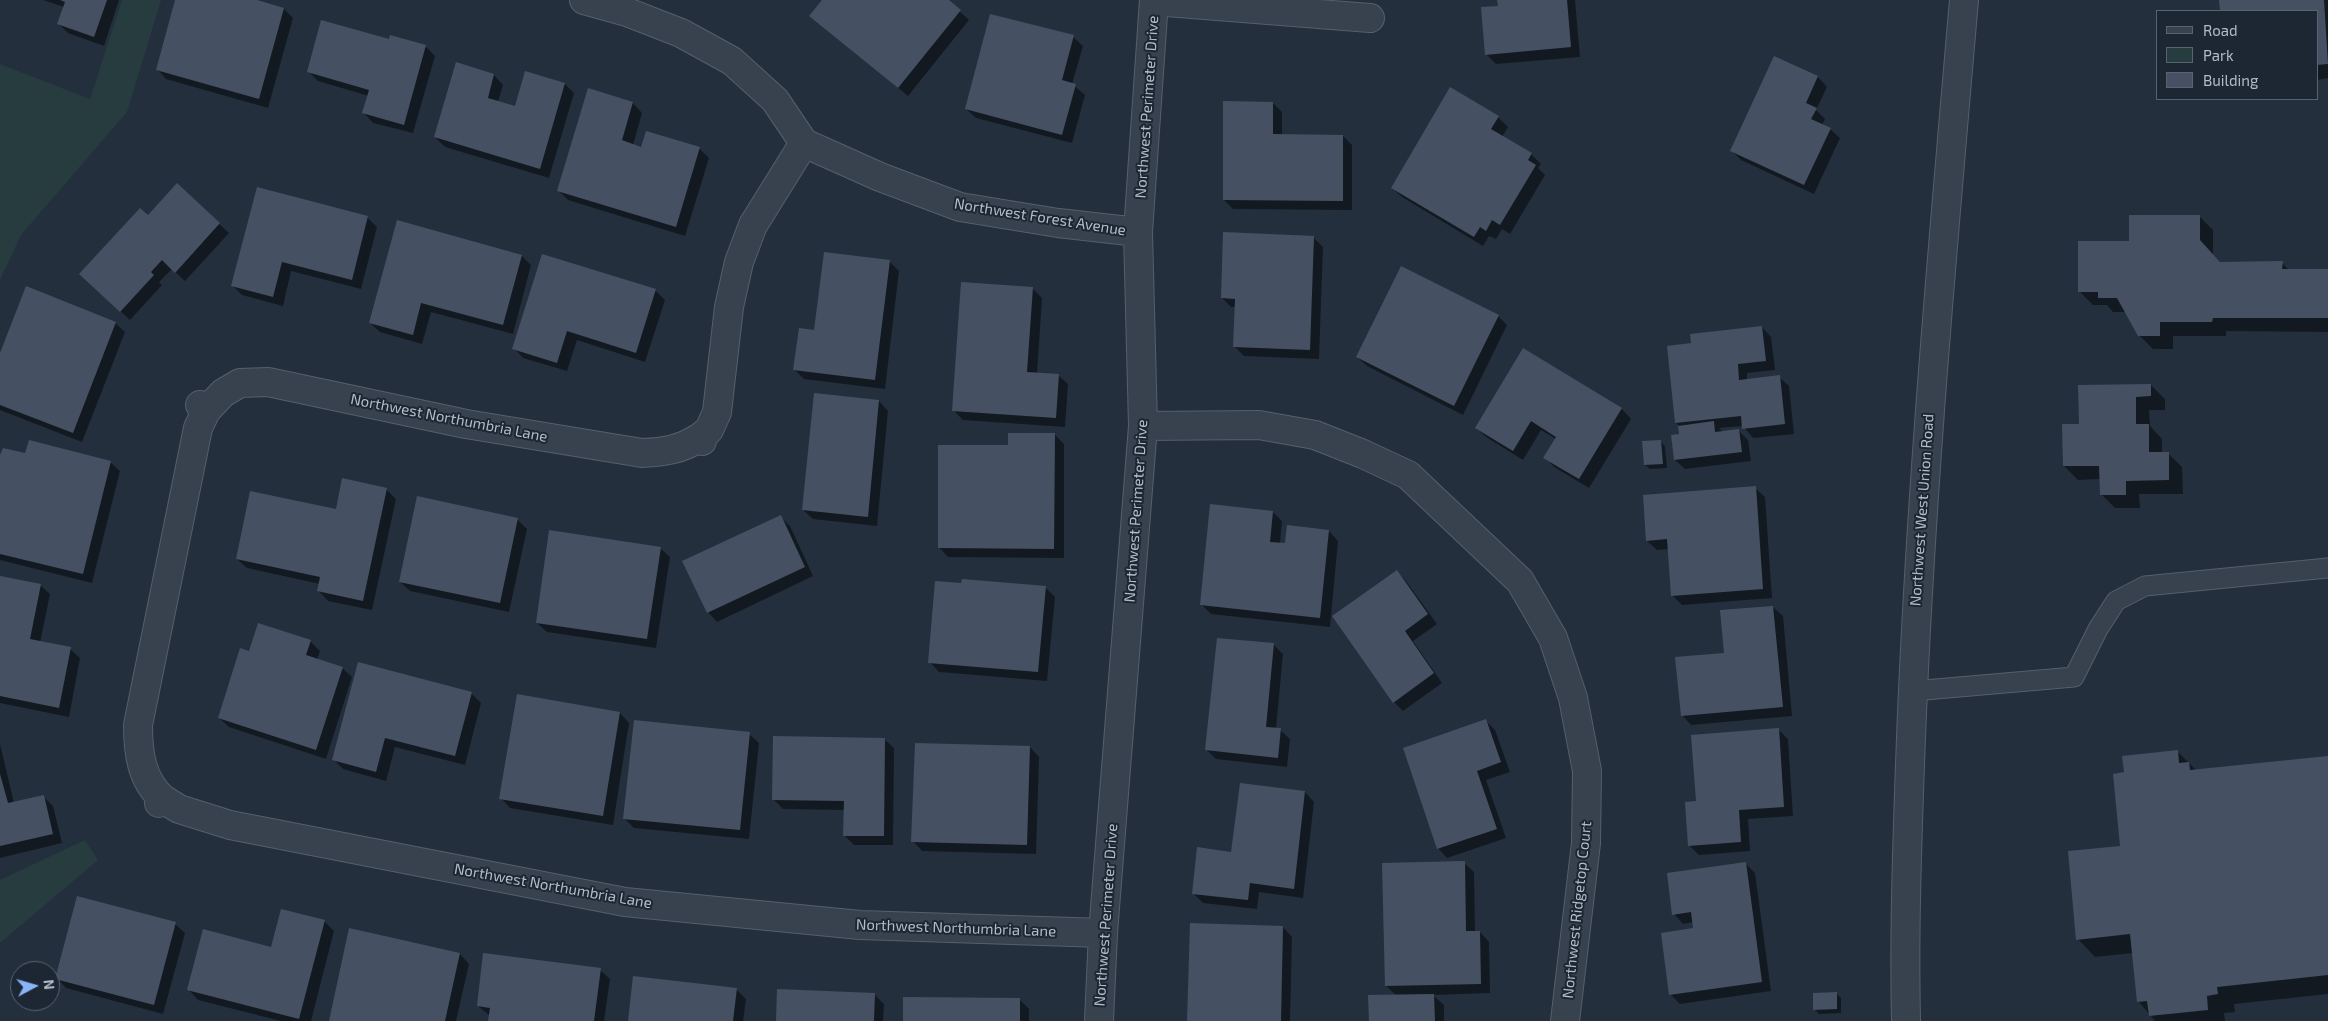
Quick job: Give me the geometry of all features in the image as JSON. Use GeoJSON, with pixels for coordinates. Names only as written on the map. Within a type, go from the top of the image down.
{"type":"FeatureCollection","features":[{"type":"Feature","properties":{"kind":"street"},"geometry":{"type":"LineString","coordinates":[[584,0],[627,12],[681,33],[732,60],[774,100],[804,143]]}},
{"type":"Feature","properties":{"kind":"street","name":"Northwest Perimeter Drive"},"geometry":{"type":"LineString","coordinates":[[1100,1021],[1103,933],[1143,426],[1138,232],[1154,0],[1370,18]]}},
{"type":"Feature","properties":{"kind":"street","name":"Northwest West Union Road"},"geometry":{"type":"LineString","coordinates":[[1906,1021],[1907,868],[1913,691],[1928,414],[1964,0]]}},
{"type":"Feature","properties":{"kind":"street","name":"Northwest Forest Avenue"},"geometry":{"type":"LineString","coordinates":[[804,143],[880,176],[960,207],[1058,223],[1138,232]]}},
{"type":"Feature","properties":{"kind":"street","name":"Northwest Northumbria Lane"},"geometry":{"type":"LineString","coordinates":[[804,143],[753,225],[739,262],[729,307],[717,412],[709,430],[701,439],[668,452],[642,453],[466,424],[268,382],[240,383],[222,393],[203,408],[138,725],[138,755],[149,782],[161,801],[179,809],[230,825],[625,902],[860,925],[1103,933]]}},
{"type":"Feature","properties":{"kind":"street","name":"Northwest Ridgetop Court"},"geometry":{"type":"LineString","coordinates":[[1143,426],[1259,425],[1315,435],[1363,454],[1408,475],[1520,581],[1556,647],[1573,698],[1587,771],[1586,843],[1565,1021]]}},
{"type":"Feature","properties":{"kind":"lane"},"geometry":{"type":"LineString","coordinates":[[1913,691],[2074,677],[2098,629],[2116,602],[2146,586],[2328,568]]}},
{"type":"Feature","properties":{"kind":"green space"},"geometry":{"type":"Polygon","coordinates":[[[122,0],[161,0],[127,112],[21,235],[0,280],[0,64],[90,99],[122,0]]]}},
{"type":"Feature","properties":{"kind":"green space"},"geometry":{"type":"Polygon","coordinates":[[[85,840],[98,860],[0,943],[0,880],[85,840]]]}},
{"type":"Feature","properties":{"kind":"building"},"geometry":{"type":"Polygon","coordinates":[[[60,0],[107,0],[94,37],[57,24],[65,2],[60,0]]]}},
{"type":"Feature","properties":{"kind":"building"},"geometry":{"type":"Polygon","coordinates":[[[175,0],[257,0],[284,8],[259,99],[156,70],[175,0]]]}},
{"type":"Feature","properties":{"kind":"building"},"geometry":{"type":"Polygon","coordinates":[[[822,0],[949,0],[961,10],[898,88],[809,16],[822,0]]]}},
{"type":"Feature","properties":{"kind":"building"},"geometry":{"type":"Polygon","coordinates":[[[1497,0],[1567,0],[1571,47],[1485,55],[1481,7],[1498,6],[1497,0]]]}},
{"type":"Feature","properties":{"kind":"building"},"geometry":{"type":"Polygon","coordinates":[[[2219,0],[2324,0],[2328,64],[2318,65],[2318,10],[2220,10],[2219,0]]]}},
{"type":"Feature","properties":{"kind":"building"},"geometry":{"type":"Polygon","coordinates":[[[990,14],[1074,35],[1062,80],[1076,84],[1062,135],[965,109],[990,14]]]}},
{"type":"Feature","properties":{"kind":"building"},"geometry":{"type":"Polygon","coordinates":[[[321,20],[389,39],[390,35],[426,45],[404,125],[362,113],[369,90],[307,72],[321,20]]]}},
{"type":"Feature","properties":{"kind":"building"},"geometry":{"type":"Polygon","coordinates":[[[1774,56],[1818,76],[1806,103],[1817,108],[1811,119],[1831,128],[1804,185],[1730,151],[1774,56]]]}},
{"type":"Feature","properties":{"kind":"building"},"geometry":{"type":"Polygon","coordinates":[[[456,62],[494,74],[488,98],[515,106],[525,71],[565,83],[540,169],[434,137],[456,62]]]}},
{"type":"Feature","properties":{"kind":"building"},"geometry":{"type":"Polygon","coordinates":[[[1450,87],[1499,116],[1491,129],[1532,153],[1528,160],[1536,165],[1500,225],[1492,220],[1486,231],[1480,227],[1474,237],[1391,188],[1450,87]]]}},
{"type":"Feature","properties":{"kind":"building"},"geometry":{"type":"Polygon","coordinates":[[[588,88],[633,102],[622,140],[641,147],[646,131],[700,147],[676,227],[557,191],[588,88]]]}},
{"type":"Feature","properties":{"kind":"building"},"geometry":{"type":"Polygon","coordinates":[[[1223,101],[1273,102],[1273,134],[1343,135],[1343,201],[1223,200],[1223,101]]]}},
{"type":"Feature","properties":{"kind":"building"},"geometry":{"type":"Polygon","coordinates":[[[177,183],[220,223],[175,273],[162,260],[151,272],[154,275],[120,312],[79,274],[140,208],[148,215],[177,183]]]}},
{"type":"Feature","properties":{"kind":"building"},"geometry":{"type":"Polygon","coordinates":[[[257,187],[368,216],[352,280],[282,262],[273,297],[231,286],[257,187]]]}},
{"type":"Feature","properties":{"kind":"building"},"geometry":{"type":"Polygon","coordinates":[[[2129,215],[2200,215],[2200,240],[2220,262],[2283,261],[2282,269],[2328,269],[2328,318],[2213,318],[2212,322],[2160,322],[2160,336],[2138,336],[2117,298],[2098,298],[2098,292],[2078,292],[2078,241],[2129,241],[2129,215]]]}},
{"type":"Feature","properties":{"kind":"building"},"geometry":{"type":"Polygon","coordinates":[[[397,220],[522,255],[503,325],[421,303],[413,335],[369,323],[397,220]]]}},
{"type":"Feature","properties":{"kind":"building"},"geometry":{"type":"Polygon","coordinates":[[[1223,232],[1314,236],[1310,350],[1233,347],[1235,299],[1221,298],[1223,232]]]}},
{"type":"Feature","properties":{"kind":"building"},"geometry":{"type":"Polygon","coordinates":[[[824,252],[890,260],[875,380],[793,370],[799,328],[814,330],[824,252]]]}},
{"type":"Feature","properties":{"kind":"building"},"geometry":{"type":"Polygon","coordinates":[[[542,254],[656,289],[636,353],[567,331],[557,363],[512,349],[542,254]]]}},
{"type":"Feature","properties":{"kind":"building"},"geometry":{"type":"Polygon","coordinates":[[[1401,266],[1499,315],[1454,406],[1356,357],[1401,266]]]}},
{"type":"Feature","properties":{"kind":"building"},"geometry":{"type":"Polygon","coordinates":[[[961,282],[1033,287],[1027,372],[1059,374],[1056,418],[952,411],[961,282]]]}},
{"type":"Feature","properties":{"kind":"building"},"geometry":{"type":"Polygon","coordinates":[[[26,286],[116,322],[73,433],[0,405],[0,353],[26,286]]]}},
{"type":"Feature","properties":{"kind":"building"},"geometry":{"type":"Polygon","coordinates":[[[1762,326],[1766,361],[1738,364],[1739,380],[1780,375],[1785,424],[1742,429],[1741,416],[1675,423],[1667,346],[1691,343],[1690,334],[1762,326]]]}},
{"type":"Feature","properties":{"kind":"building"},"geometry":{"type":"Polygon","coordinates":[[[1523,348],[1622,408],[1579,479],[1543,458],[1556,437],[1531,421],[1513,451],[1475,428],[1523,348]]]}},
{"type":"Feature","properties":{"kind":"building"},"geometry":{"type":"Polygon","coordinates":[[[2151,384],[2151,396],[2136,397],[2136,424],[2149,424],[2149,452],[2169,452],[2169,480],[2126,481],[2126,495],[2100,495],[2099,466],[2063,466],[2062,424],[2079,424],[2078,385],[2151,384]]]}},
{"type":"Feature","properties":{"kind":"building"},"geometry":{"type":"Polygon","coordinates":[[[814,393],[879,400],[868,517],[802,510],[814,393]]]}},
{"type":"Feature","properties":{"kind":"building"},"geometry":{"type":"Polygon","coordinates":[[[1714,421],[1715,432],[1739,429],[1742,452],[1674,460],[1671,435],[1679,434],[1678,426],[1714,421]]]}},
{"type":"Feature","properties":{"kind":"building"},"geometry":{"type":"Polygon","coordinates":[[[1008,433],[1055,433],[1054,549],[938,548],[938,445],[1008,445],[1008,433]]]}},
{"type":"Feature","properties":{"kind":"building"},"geometry":{"type":"Polygon","coordinates":[[[29,440],[111,461],[83,574],[0,554],[0,455],[3,448],[25,453],[29,440]]]}},
{"type":"Feature","properties":{"kind":"building"},"geometry":{"type":"Polygon","coordinates":[[[1661,440],[1663,464],[1644,465],[1642,441],[1661,440]]]}},
{"type":"Feature","properties":{"kind":"building"},"geometry":{"type":"Polygon","coordinates":[[[342,478],[387,488],[363,601],[317,591],[320,577],[236,559],[250,491],[336,509],[342,478]]]}},
{"type":"Feature","properties":{"kind":"building"},"geometry":{"type":"Polygon","coordinates":[[[1756,486],[1763,589],[1671,596],[1667,539],[1646,541],[1643,495],[1756,486]]]}},
{"type":"Feature","properties":{"kind":"building"},"geometry":{"type":"Polygon","coordinates":[[[417,496],[518,518],[500,603],[399,582],[417,496]]]}},
{"type":"Feature","properties":{"kind":"building"},"geometry":{"type":"Polygon","coordinates":[[[1210,504],[1273,511],[1270,542],[1285,543],[1287,525],[1329,530],[1320,618],[1200,605],[1210,504]]]}},
{"type":"Feature","properties":{"kind":"building"},"geometry":{"type":"Polygon","coordinates":[[[781,515],[805,567],[707,613],[682,561],[781,515]]]}},
{"type":"Feature","properties":{"kind":"building"},"geometry":{"type":"Polygon","coordinates":[[[549,530],[661,547],[647,639],[536,623],[549,530]]]}},
{"type":"Feature","properties":{"kind":"building"},"geometry":{"type":"Polygon","coordinates":[[[1397,570],[1428,614],[1405,631],[1434,673],[1393,703],[1332,616],[1397,570]]]}},
{"type":"Feature","properties":{"kind":"building"},"geometry":{"type":"Polygon","coordinates":[[[0,576],[41,584],[30,639],[71,647],[59,708],[0,696],[0,576]]]}},
{"type":"Feature","properties":{"kind":"building"},"geometry":{"type":"Polygon","coordinates":[[[962,579],[1046,586],[1038,672],[928,663],[935,581],[961,583],[962,579]]]}},
{"type":"Feature","properties":{"kind":"building"},"geometry":{"type":"Polygon","coordinates":[[[1773,606],[1783,707],[1681,716],[1675,657],[1724,653],[1720,610],[1773,606]]]}},
{"type":"Feature","properties":{"kind":"building"},"geometry":{"type":"Polygon","coordinates":[[[258,623],[311,640],[306,655],[343,667],[316,750],[218,718],[240,648],[249,651],[258,623]]]}},
{"type":"Feature","properties":{"kind":"building"},"geometry":{"type":"Polygon","coordinates":[[[1217,638],[1274,643],[1266,727],[1281,728],[1278,758],[1205,750],[1217,638]]]}},
{"type":"Feature","properties":{"kind":"building"},"geometry":{"type":"Polygon","coordinates":[[[358,662],[472,692],[455,756],[385,738],[376,772],[332,760],[358,662]]]}},
{"type":"Feature","properties":{"kind":"building"},"geometry":{"type":"Polygon","coordinates":[[[517,694],[620,712],[603,816],[499,799],[517,694]]]}},
{"type":"Feature","properties":{"kind":"building"},"geometry":{"type":"Polygon","coordinates":[[[1486,719],[1501,762],[1477,771],[1497,829],[1437,849],[1403,748],[1486,719]]]}},
{"type":"Feature","properties":{"kind":"building"},"geometry":{"type":"Polygon","coordinates":[[[634,720],[750,732],[740,830],[623,819],[634,720]]]}},
{"type":"Feature","properties":{"kind":"building"},"geometry":{"type":"Polygon","coordinates":[[[1779,728],[1784,807],[1739,810],[1741,842],[1688,846],[1685,802],[1696,801],[1691,735],[1779,728]]]}},
{"type":"Feature","properties":{"kind":"building"},"geometry":{"type":"Polygon","coordinates":[[[773,736],[885,738],[884,836],[843,836],[844,801],[772,800],[773,736]]]}},
{"type":"Feature","properties":{"kind":"building"},"geometry":{"type":"Polygon","coordinates":[[[915,743],[1030,746],[1027,845],[911,842],[915,743]]]}},
{"type":"Feature","properties":{"kind":"building"},"geometry":{"type":"Polygon","coordinates":[[[2178,750],[2179,763],[2189,762],[2190,770],[2328,756],[2328,975],[2217,987],[2218,994],[2207,996],[2208,1010],[2149,1016],[2147,1001],[2137,1002],[2130,934],[2076,940],[2068,851],[2120,846],[2113,774],[2124,772],[2122,756],[2178,750]]]}},
{"type":"Feature","properties":{"kind":"building"},"geometry":{"type":"Polygon","coordinates":[[[0,774],[8,803],[44,795],[53,834],[0,846],[0,774]]]}},
{"type":"Feature","properties":{"kind":"building"},"geometry":{"type":"Polygon","coordinates":[[[1240,783],[1305,791],[1294,889],[1250,883],[1248,900],[1192,894],[1197,847],[1231,852],[1240,783]]]}},
{"type":"Feature","properties":{"kind":"building"},"geometry":{"type":"Polygon","coordinates":[[[1465,861],[1466,931],[1480,931],[1481,984],[1385,986],[1382,863],[1465,861]]]}},
{"type":"Feature","properties":{"kind":"building"},"geometry":{"type":"Polygon","coordinates":[[[1746,862],[1762,982],[1669,995],[1661,933],[1693,928],[1691,912],[1672,915],[1667,873],[1746,862]]]}},
{"type":"Feature","properties":{"kind":"building"},"geometry":{"type":"Polygon","coordinates":[[[77,896],[176,922],[154,1005],[60,980],[60,961],[77,896]]]}},
{"type":"Feature","properties":{"kind":"building"},"geometry":{"type":"Polygon","coordinates":[[[281,909],[325,920],[299,1019],[187,990],[203,929],[271,947],[281,909]]]}},
{"type":"Feature","properties":{"kind":"building"},"geometry":{"type":"Polygon","coordinates":[[[1190,923],[1283,926],[1281,1021],[1187,1021],[1190,923]]]}},
{"type":"Feature","properties":{"kind":"building"},"geometry":{"type":"Polygon","coordinates":[[[349,928],[460,953],[445,1021],[329,1021],[349,928]]]}},
{"type":"Feature","properties":{"kind":"building"},"geometry":{"type":"Polygon","coordinates":[[[483,953],[601,968],[594,1021],[488,1021],[490,1008],[477,1006],[483,953]]]}},
{"type":"Feature","properties":{"kind":"building"},"geometry":{"type":"Polygon","coordinates":[[[633,976],[737,988],[733,1021],[628,1021],[633,976]]]}},
{"type":"Feature","properties":{"kind":"building"},"geometry":{"type":"Polygon","coordinates":[[[777,989],[875,993],[874,1021],[776,1021],[777,989]]]}},
{"type":"Feature","properties":{"kind":"building"},"geometry":{"type":"Polygon","coordinates":[[[1837,992],[1837,1009],[1813,1010],[1813,993],[1837,992]]]}},
{"type":"Feature","properties":{"kind":"building"},"geometry":{"type":"Polygon","coordinates":[[[1434,994],[1435,1021],[1369,1021],[1368,995],[1434,994]]]}},
{"type":"Feature","properties":{"kind":"building"},"geometry":{"type":"Polygon","coordinates":[[[903,997],[1020,998],[1020,1021],[903,1021],[903,997]]]}}]}
